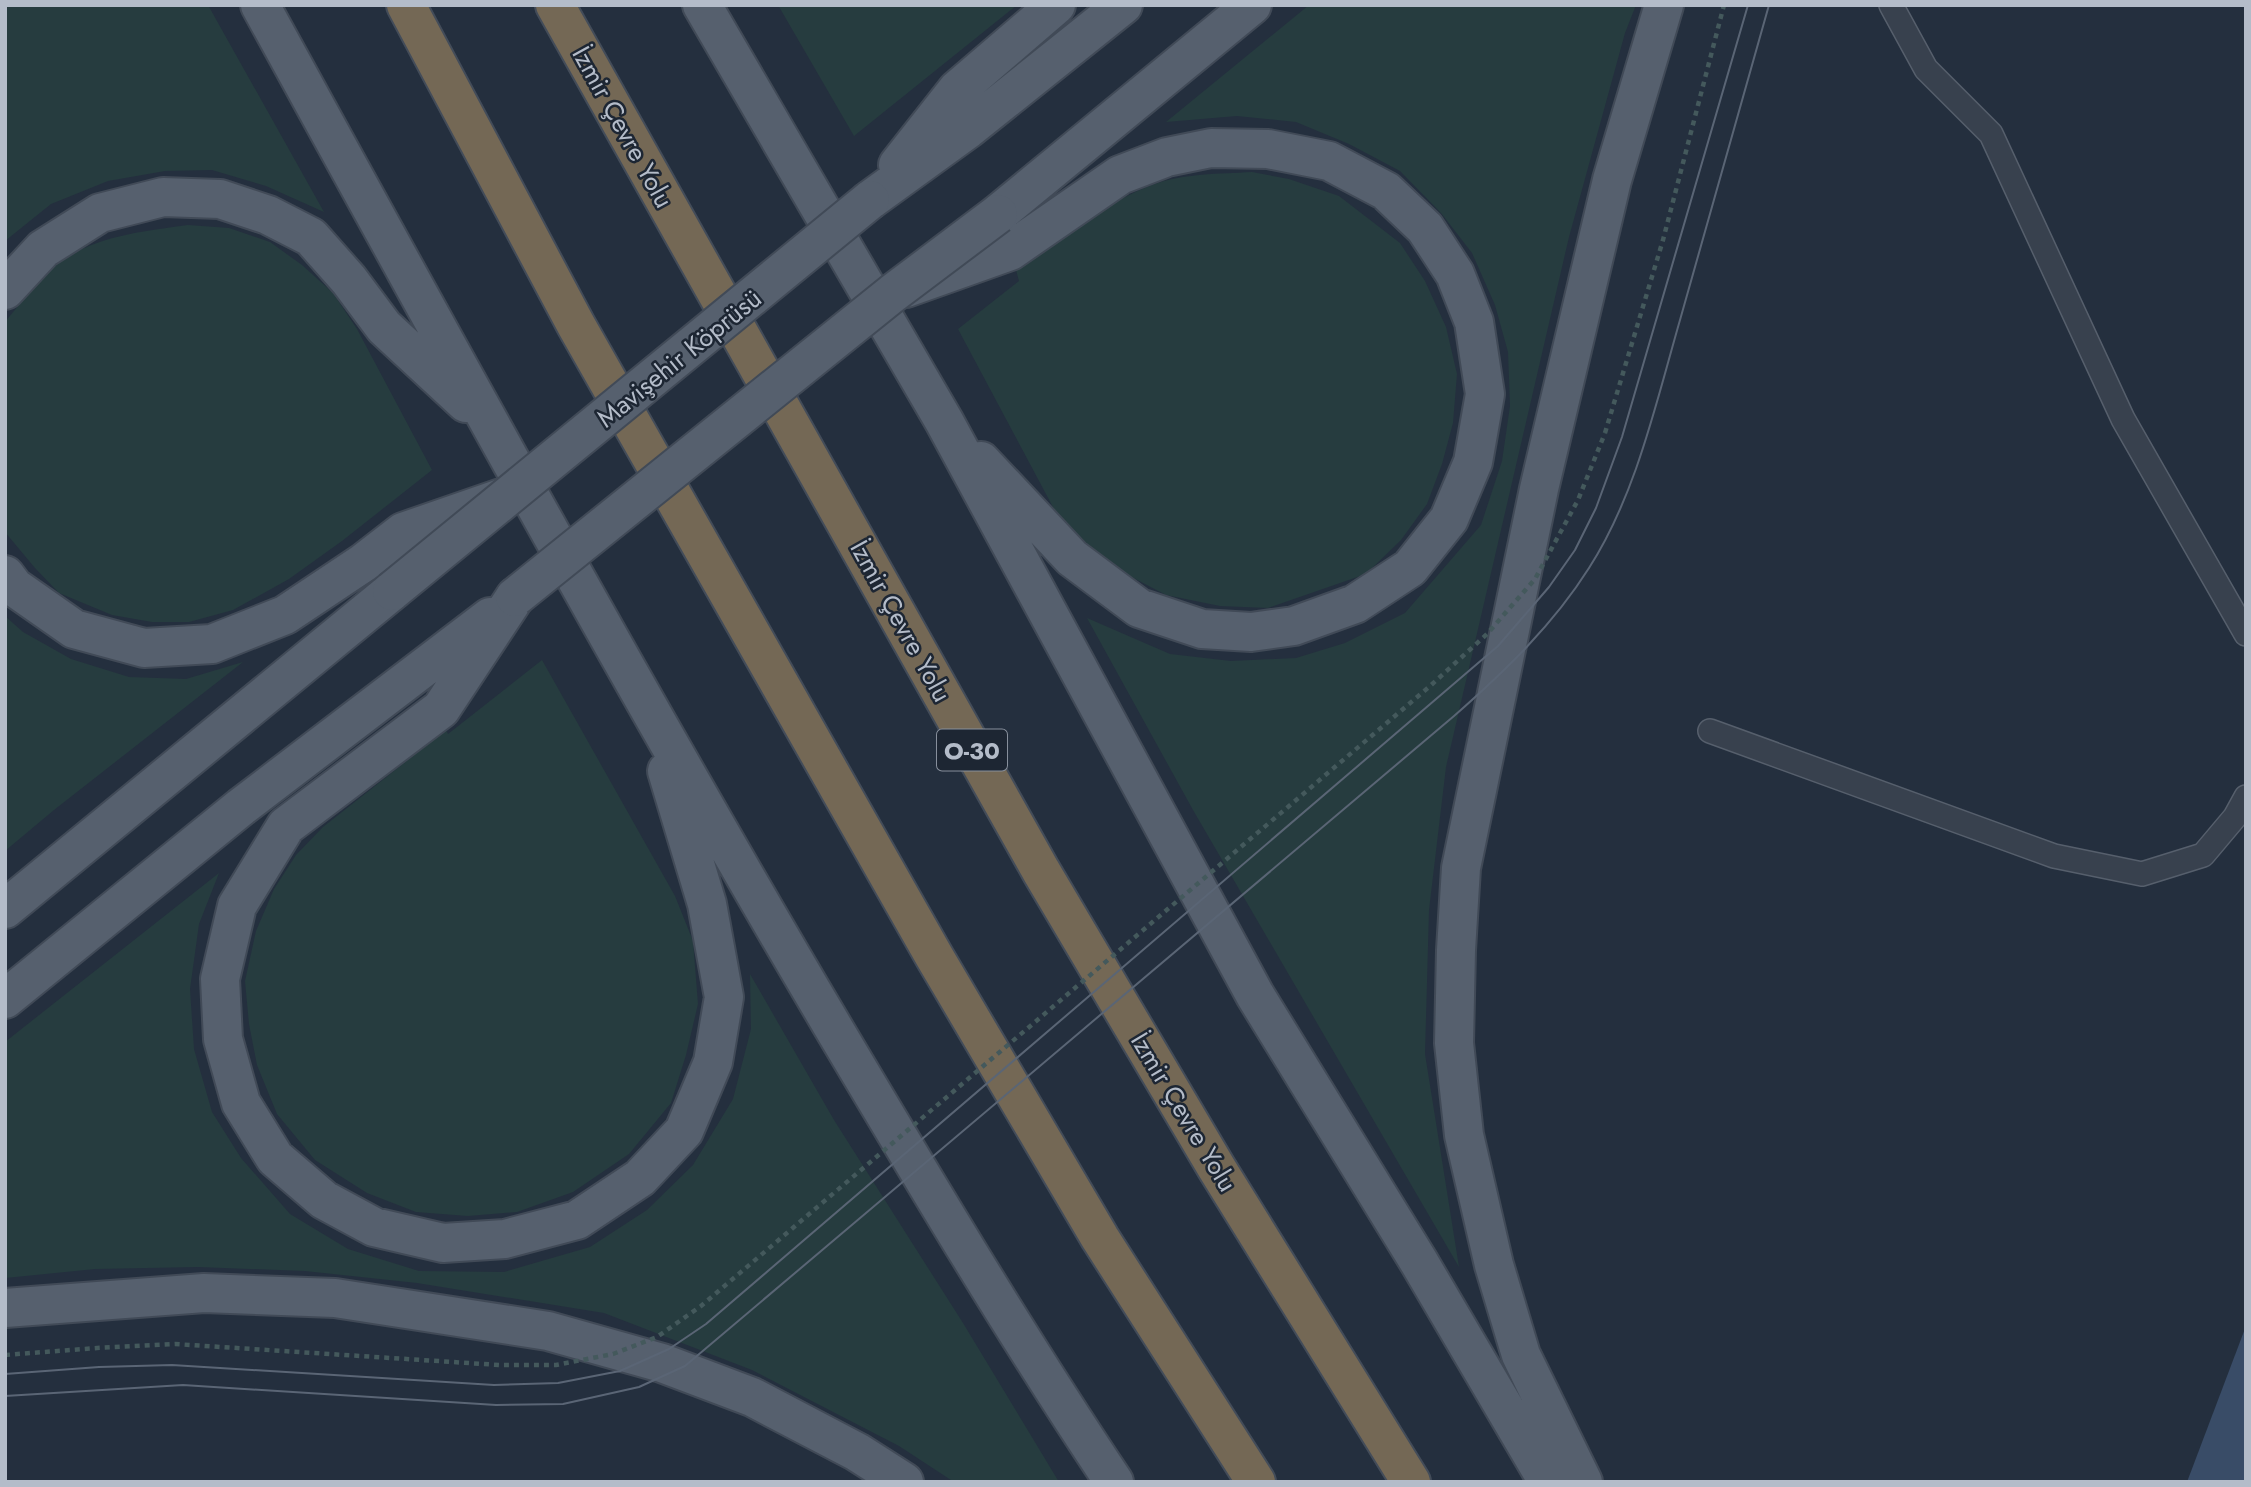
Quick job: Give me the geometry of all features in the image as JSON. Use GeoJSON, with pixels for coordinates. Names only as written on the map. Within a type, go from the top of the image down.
{"type":"FeatureCollection","features":[{"type":"Feature","properties":{"kind":"highway"},"geometry":{"type":"LineString","coordinates":[[406,5],[576,325],[934,956],[1100,1238],[1256,1482]]}},
{"type":"Feature","properties":{"kind":"highway","name":"İzmir Çevre Yolu"},"geometry":{"type":"LineString","coordinates":[[555,5],[1041,872],[1216,1167],[1410,1482]]}},
{"type":"Feature","properties":{"kind":"main road"},"geometry":{"type":"LineString","coordinates":[[260,5],[490,424],[773,924],[939,1205],[1114,1482]]}},
{"type":"Feature","properties":{"kind":"main road"},"geometry":{"type":"LineString","coordinates":[[702,5],[944,421],[1255,995],[1419,1262],[1548,1482]]}},
{"type":"Feature","properties":{"kind":"main road"},"geometry":{"type":"LineString","coordinates":[[722,5],[743,77]]}},
{"type":"Feature","properties":{"kind":"main road"},"geometry":{"type":"LineString","coordinates":[[870,200],[957,90],[1056,5]]}},
{"type":"Feature","properties":{"kind":"main road","name":"Mavişehir Köprüsü"},"geometry":{"type":"LineString","coordinates":[[5,909],[870,200],[968,129],[1123,5]]}},
{"type":"Feature","properties":{"kind":"main road"},"geometry":{"type":"LineString","coordinates":[[5,999],[241,807],[515,597],[893,293],[998,214],[1252,5]]}},
{"type":"Feature","properties":{"kind":"main road"},"geometry":{"type":"LineString","coordinates":[[1583,1482],[1521,1355],[1494,1265],[1464,1135],[1454,1043],[1456,950],[1464,856],[1539,489],[1612,180],[1664,5]]}},
{"type":"Feature","properties":{"kind":"main road"},"geometry":{"type":"LineString","coordinates":[[893,293],[1010,251],[1120,176],[1167,157],[1211,148],[1268,149],[1329,161],[1386,191],[1425,228],[1455,274],[1474,322],[1485,394],[1473,462],[1448,519],[1410,568],[1356,604],[1293,625],[1251,632],[1202,629],[1139,608],[1072,558],[944,421]]}},
{"type":"Feature","properties":{"kind":"main road"},"geometry":{"type":"LineString","coordinates":[[5,289],[43,248],[100,213],[163,197],[220,200],[268,215],[311,237],[349,280],[384,327],[490,424]]}},
{"type":"Feature","properties":{"kind":"main road"},"geometry":{"type":"LineString","coordinates":[[5,575],[15,587],[75,629],[144,648],[212,645],[285,615],[363,563],[403,532],[513,494]]}},
{"type":"Feature","properties":{"kind":"main road"},"geometry":{"type":"LineString","coordinates":[[515,597],[441,709],[286,826],[237,906],[220,979],[223,1039],[241,1103],[275,1158],[324,1200],[374,1227],[443,1242],[505,1239],[577,1220],[640,1178],[684,1131],[713,1062],[724,997],[707,904],[649,708]]}},
{"type":"Feature","properties":{"kind":"main road"},"geometry":{"type":"LineString","coordinates":[[5,1308],[204,1293],[335,1298],[548,1331],[662,1363],[752,1397],[857,1452],[904,1482]]}},
{"type":"Feature","properties":{"kind":"lane"},"geometry":{"type":"LineString","coordinates":[[1891,5],[1926,69],[1991,134],[2123,419],[2246,634]]}},
{"type":"Feature","properties":{"kind":"lane"},"geometry":{"type":"LineString","coordinates":[[1710,731],[2054,856],[2142,874],[2203,855],[2235,817],[2246,797]]}},
{"type":"Feature","properties":{"kind":"path"},"geometry":{"type":"LineString","coordinates":[[5,1356],[175,1344],[499,1366],[556,1365],[613,1354],[657,1337],[701,1306],[1429,687],[1487,634],[1535,579],[1578,500],[1605,433],[1663,240],[1724,5]]}},
{"type":"Feature","properties":{"kind":"green space"},"geometry":{"type":"Polygon","coordinates":[[[5,5],[208,5],[324,212],[266,186],[212,170],[165,171],[108,181],[51,204],[5,241],[5,5]]]}},
{"type":"Feature","properties":{"kind":"green space"},"geometry":{"type":"Polygon","coordinates":[[[778,5],[1017,5],[854,136],[778,5]]]}},
{"type":"Feature","properties":{"kind":"green space"},"geometry":{"type":"Polygon","coordinates":[[[1309,5],[1636,5],[1625,33],[1569,237],[1446,767],[1429,910],[1425,1054],[1459,1267],[1193,810],[1087,618],[1170,654],[1231,661],[1296,658],[1345,643],[1405,613],[1481,525],[1502,461],[1510,406],[1508,352],[1495,305],[1472,253],[1441,213],[1400,171],[1349,144],[1296,122],[1237,116],[1166,122],[1309,5]]]}},
{"type":"Feature","properties":{"kind":"green space"},"geometry":{"type":"Polygon","coordinates":[[[1252,172],[1289,179],[1339,196],[1400,243],[1425,281],[1446,327],[1457,374],[1453,423],[1442,464],[1427,504],[1401,540],[1366,574],[1268,608],[1220,606],[1166,595],[1124,573],[1085,542],[1054,509],[958,329],[1019,281],[1016,270],[1081,223],[1116,202],[1152,185],[1176,178],[1252,172]]]}},
{"type":"Feature","properties":{"kind":"green space"},"geometry":{"type":"Polygon","coordinates":[[[188,225],[229,228],[270,242],[302,265],[333,293],[357,329],[432,470],[289,579],[233,610],[189,622],[152,622],[112,615],[59,593],[5,532],[5,322],[49,272],[78,251],[124,235],[188,225]]]}},
{"type":"Feature","properties":{"kind":"green space"},"geometry":{"type":"Polygon","coordinates":[[[5,616],[23,632],[71,659],[129,677],[186,679],[243,662],[5,851],[5,616]]]}},
{"type":"Feature","properties":{"kind":"green space"},"geometry":{"type":"Polygon","coordinates":[[[542,660],[675,896],[693,941],[698,1004],[671,1103],[629,1154],[573,1192],[517,1212],[468,1216],[416,1212],[367,1193],[315,1160],[277,1114],[257,1065],[249,1024],[245,981],[256,931],[274,889],[296,855],[323,827],[446,730],[448,734],[542,660]]]}},
{"type":"Feature","properties":{"kind":"green space"},"geometry":{"type":"Polygon","coordinates":[[[219,873],[199,924],[190,989],[194,1049],[212,1112],[241,1158],[290,1214],[348,1249],[419,1271],[504,1272],[590,1247],[647,1210],[693,1165],[733,1099],[751,1029],[750,974],[834,1120],[963,1323],[1059,1482],[954,1482],[899,1446],[752,1370],[604,1313],[417,1283],[305,1271],[198,1267],[95,1269],[5,1278],[5,1042],[219,873]]]}},
{"type":"Feature","properties":{"kind":"water"},"geometry":{"type":"Polygon","coordinates":[[[2246,1326],[2246,1482],[2187,1482],[2246,1326]]]}},
{"type":"Feature","properties":{"kind":"tram line"},"geometry":{"type":"LineString","coordinates":[[5,1374],[172,1365],[494,1385],[558,1383],[620,1371],[669,1349],[706,1324],[1498,646],[1549,587],[1575,550],[1596,508],[1622,437],[1748,5]]}},
{"type":"Feature","properties":{"kind":"tram line"},"geometry":{"type":"LineString","coordinates":[[5,1396],[183,1385],[496,1405],[563,1404],[639,1387],[685,1366],[1454,716],[1510,664],[1560,609],[1605,540],[1620,510],[1643,448],[1769,5]]}}]}
